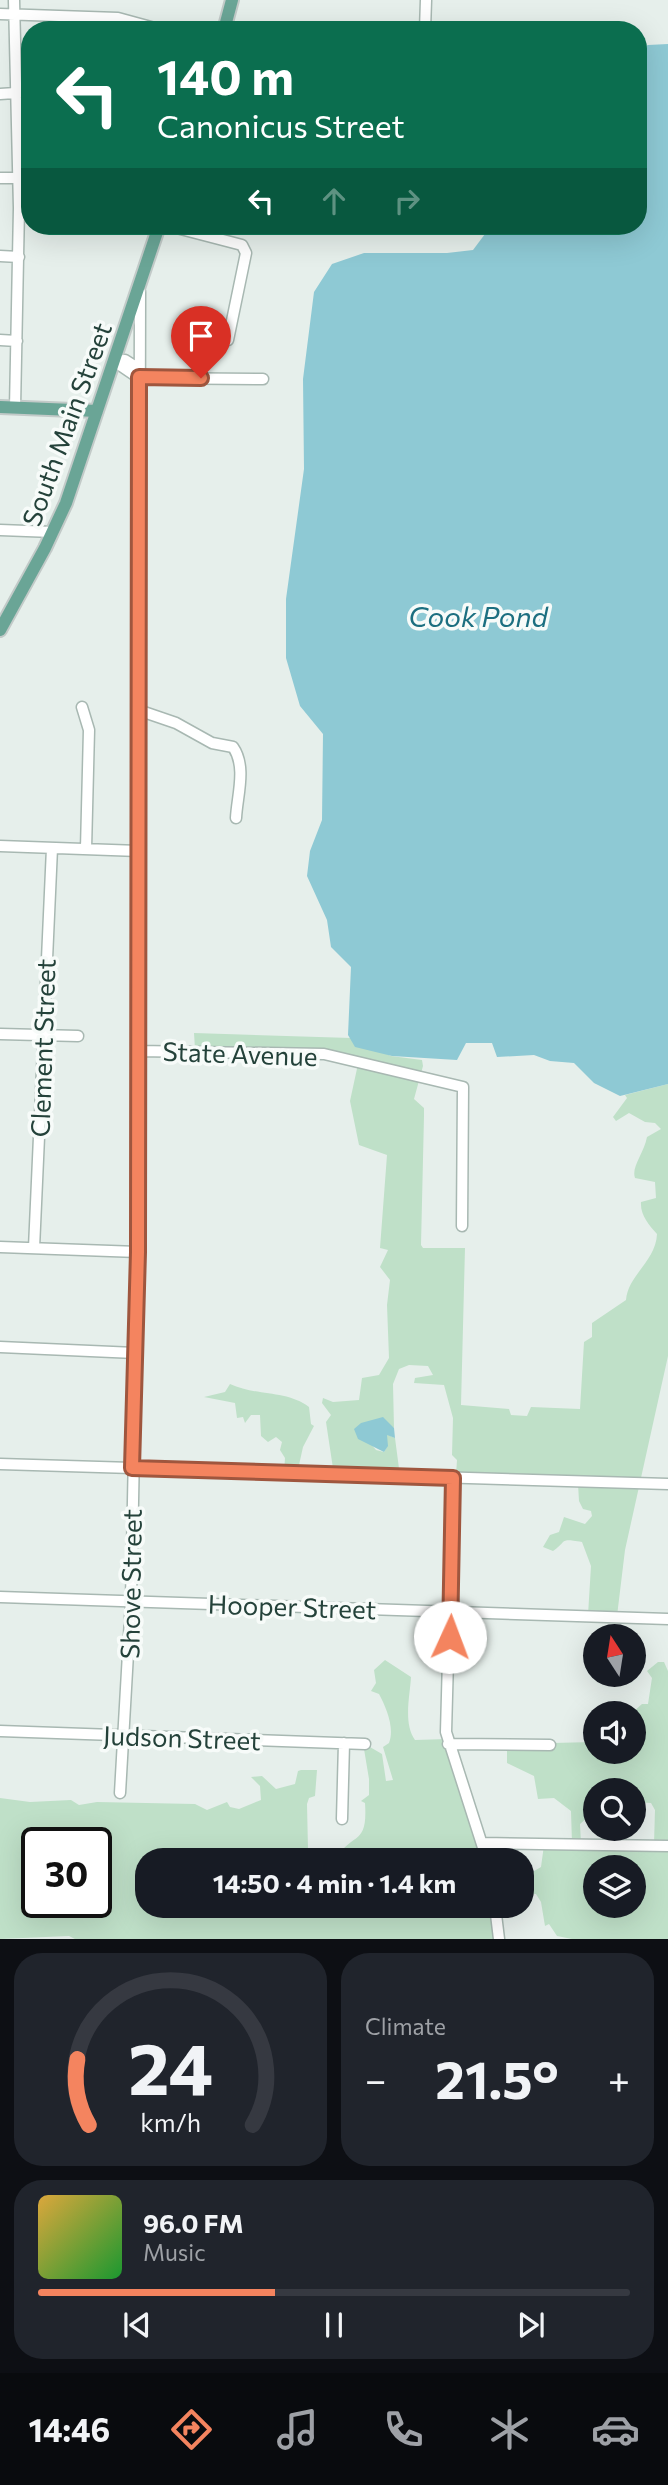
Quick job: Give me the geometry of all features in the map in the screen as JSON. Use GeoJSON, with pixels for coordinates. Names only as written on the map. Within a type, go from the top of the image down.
{"type":"FeatureCollection","features":[{"type":"Feature","properties":{"kind":"main road"},"geometry":{"type":"LineString","coordinates":[[226,21],[232,0]]}},
{"type":"Feature","properties":{"kind":"main road","name":"South Main Street"},"geometry":{"type":"LineString","coordinates":[[2,623],[53,532],[156,235]]}},
{"type":"Feature","properties":{"kind":"main road"},"geometry":{"type":"LineString","coordinates":[[0,407],[97,411]]}},
{"type":"Feature","properties":{"kind":"street"},"geometry":{"type":"LineString","coordinates":[[14,0],[21,142]]}},
{"type":"Feature","properties":{"kind":"street"},"geometry":{"type":"LineString","coordinates":[[425,21],[426,0]]}},
{"type":"Feature","properties":{"kind":"street"},"geometry":{"type":"LineString","coordinates":[[0,15],[118,18],[129,21]]}},
{"type":"Feature","properties":{"kind":"street"},"geometry":{"type":"LineString","coordinates":[[0,94],[21,93]]}},
{"type":"Feature","properties":{"kind":"street"},"geometry":{"type":"LineString","coordinates":[[0,178],[21,178]]}},
{"type":"Feature","properties":{"kind":"street"},"geometry":{"type":"LineString","coordinates":[[15,408],[21,225]]}},
{"type":"Feature","properties":{"kind":"street"},"geometry":{"type":"LineString","coordinates":[[204,235],[242,245],[246,253],[228,340]]}},
{"type":"Feature","properties":{"kind":"street"},"geometry":{"type":"LineString","coordinates":[[0,256],[19,257]]}},
{"type":"Feature","properties":{"kind":"street","name":"Shove Street"},"geometry":{"type":"LineString","coordinates":[[120,1793],[131,1601],[138,1252],[140,284]]}},
{"type":"Feature","properties":{"kind":"street"},"geometry":{"type":"LineString","coordinates":[[0,340],[17,341]]}},
{"type":"Feature","properties":{"kind":"street"},"geometry":{"type":"LineString","coordinates":[[114,362],[139,373],[263,379]]}},
{"type":"Feature","properties":{"kind":"street"},"geometry":{"type":"LineString","coordinates":[[0,530],[53,532]]}},
{"type":"Feature","properties":{"kind":"street"},"geometry":{"type":"LineString","coordinates":[[82,707],[89,730],[86,849]]}},
{"type":"Feature","properties":{"kind":"street"},"geometry":{"type":"LineString","coordinates":[[138,710],[187,727],[202,739],[233,747],[238,754],[240,772],[236,818]]}},
{"type":"Feature","properties":{"kind":"street"},"geometry":{"type":"LineString","coordinates":[[0,846],[139,851]]}},
{"type":"Feature","properties":{"kind":"street","name":"Clement Street"},"geometry":{"type":"LineString","coordinates":[[34,1248],[52,848]]}},
{"type":"Feature","properties":{"kind":"street"},"geometry":{"type":"LineString","coordinates":[[0,1034],[78,1036]]}},
{"type":"Feature","properties":{"kind":"street","name":"State Avenue"},"geometry":{"type":"LineString","coordinates":[[139,1051],[324,1054],[463,1087],[462,1226]]}},
{"type":"Feature","properties":{"kind":"street"},"geometry":{"type":"LineString","coordinates":[[0,1247],[138,1252]]}},
{"type":"Feature","properties":{"kind":"street"},"geometry":{"type":"LineString","coordinates":[[0,1348],[135,1353]]}},
{"type":"Feature","properties":{"kind":"street"},"geometry":{"type":"LineString","coordinates":[[0,1464],[668,1484]]}},
{"type":"Feature","properties":{"kind":"street"},"geometry":{"type":"LineString","coordinates":[[453,1478],[447,1744],[484,1848]]}},
{"type":"Feature","properties":{"kind":"street","name":"Hooper Street"},"geometry":{"type":"LineString","coordinates":[[0,1597],[668,1619]]}},
{"type":"Feature","properties":{"kind":"street","name":"Judson Street"},"geometry":{"type":"LineString","coordinates":[[0,1731],[365,1744]]}},
{"type":"Feature","properties":{"kind":"street"},"geometry":{"type":"LineString","coordinates":[[342,1819],[344,1743]]}},
{"type":"Feature","properties":{"kind":"street"},"geometry":{"type":"LineString","coordinates":[[447,1744],[550,1745]]}},
{"type":"Feature","properties":{"kind":"street"},"geometry":{"type":"LineString","coordinates":[[483,1843],[668,1846]]}},
{"type":"Feature","properties":{"kind":"street"},"geometry":{"type":"LineString","coordinates":[[496,1918],[499,1939]]}},
{"type":"Feature","properties":{"kind":"green space"},"geometry":{"type":"Polygon","coordinates":[[[194,1033],[351,1038],[391,1056],[422,1060],[423,1066],[414,1099],[424,1108],[421,1245],[423,1248],[465,1248],[461,1405],[509,1409],[511,1415],[527,1416],[531,1407],[580,1409],[584,1342],[592,1337],[592,1323],[626,1300],[632,1283],[652,1252],[657,1234],[646,1220],[641,1207],[641,1202],[656,1198],[655,1182],[635,1178],[634,1174],[647,1137],[661,1129],[655,1123],[645,1122],[629,1113],[616,1121],[613,1117],[627,1098],[625,1095],[668,1084],[668,1356],[625,1550],[617,1616],[588,1615],[591,1566],[582,1542],[566,1540],[553,1551],[543,1547],[550,1535],[559,1532],[564,1517],[585,1524],[592,1516],[591,1511],[583,1509],[579,1501],[578,1484],[456,1475],[457,1460],[452,1455],[453,1418],[444,1385],[414,1383],[415,1378],[433,1375],[428,1366],[409,1365],[399,1369],[393,1384],[394,1428],[387,1424],[370,1443],[376,1450],[384,1452],[387,1447],[386,1434],[395,1438],[400,1476],[334,1475],[326,1422],[331,1415],[322,1403],[323,1398],[333,1402],[359,1400],[362,1378],[379,1375],[389,1358],[387,1305],[390,1280],[380,1267],[388,1250],[380,1248],[387,1155],[359,1145],[350,1101],[358,1064],[323,1052],[195,1049],[194,1033]]]}},
{"type":"Feature","properties":{"kind":"green space"},"geometry":{"type":"Polygon","coordinates":[[[230,1384],[281,1395],[309,1407],[311,1424],[314,1426],[303,1447],[297,1474],[284,1473],[285,1458],[280,1450],[282,1442],[276,1437],[268,1442],[261,1436],[260,1415],[251,1415],[245,1423],[243,1417],[237,1418],[235,1403],[204,1397],[225,1392],[230,1384]]]}},
{"type":"Feature","properties":{"kind":"green space"},"geometry":{"type":"Polygon","coordinates":[[[385,1660],[411,1677],[408,1718],[411,1733],[415,1740],[447,1739],[484,1848],[344,1848],[358,1837],[364,1826],[365,1803],[361,1801],[369,1795],[369,1779],[363,1743],[382,1754],[386,1781],[393,1780],[383,1747],[389,1743],[391,1737],[389,1718],[379,1694],[371,1691],[376,1683],[374,1670],[385,1660]]]}},
{"type":"Feature","properties":{"kind":"green space"},"geometry":{"type":"Polygon","coordinates":[[[658,1662],[664,1662],[668,1671],[668,1939],[572,1939],[557,1936],[549,1924],[545,1926],[541,1902],[534,1894],[534,1871],[541,1867],[544,1845],[572,1843],[571,1811],[554,1798],[538,1799],[534,1776],[507,1763],[507,1744],[583,1742],[583,1764],[646,1764],[646,1704],[652,1678],[647,1671],[658,1662]]]}},
{"type":"Feature","properties":{"kind":"green space"},"geometry":{"type":"Polygon","coordinates":[[[317,1770],[315,1796],[309,1798],[307,1804],[308,1848],[135,1848],[135,1918],[497,1918],[500,1939],[75,1939],[69,1936],[0,1939],[0,1798],[30,1802],[71,1800],[79,1805],[97,1802],[195,1804],[207,1810],[227,1802],[230,1807],[239,1809],[261,1800],[260,1786],[251,1777],[262,1776],[276,1789],[295,1784],[298,1771],[317,1770]]]}},
{"type":"Feature","properties":{"kind":"water","name":"Cook Pond"},"geometry":{"type":"Polygon","coordinates":[[[668,44],[668,1084],[620,1096],[594,1083],[574,1063],[550,1061],[534,1055],[497,1057],[492,1043],[466,1043],[457,1060],[392,1056],[355,1047],[348,1035],[351,967],[331,947],[327,920],[307,876],[310,851],[322,820],[323,734],[300,706],[286,658],[286,599],[304,469],[303,379],[314,292],[332,264],[364,253],[447,253],[473,250],[484,235],[647,235],[648,45],[668,44]]]}},
{"type":"Feature","properties":{"kind":"water"},"geometry":{"type":"Polygon","coordinates":[[[383,1417],[394,1428],[395,1438],[387,1435],[388,1446],[384,1452],[358,1439],[354,1429],[361,1423],[383,1417]]]}},
{"type":"Feature","properties":{"kind":"route"},"geometry":{"type":"LineString","coordinates":[[201,378],[139,377],[138,1252],[132,1468],[453,1478],[450,1637]]}}]}
